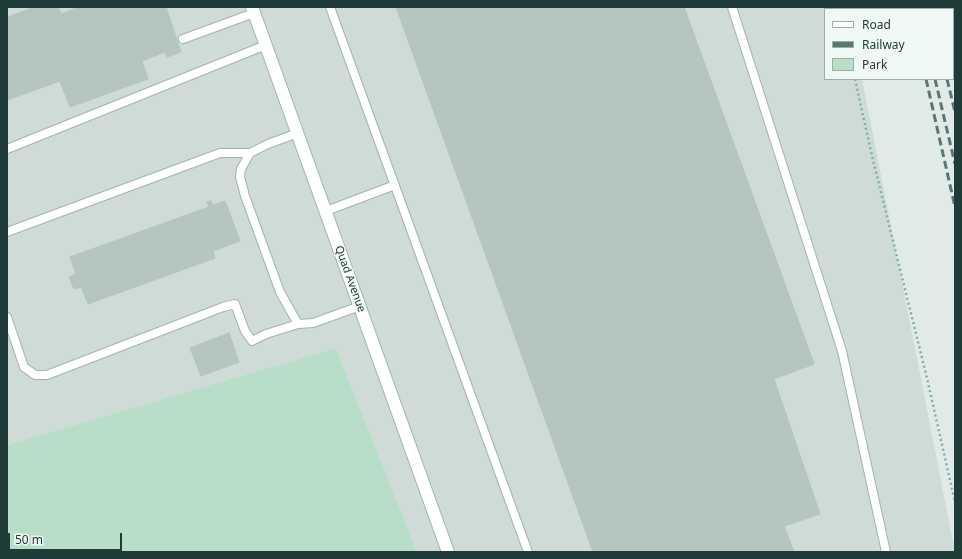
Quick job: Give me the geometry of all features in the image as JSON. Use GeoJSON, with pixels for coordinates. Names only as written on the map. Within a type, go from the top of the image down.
{"type":"FeatureCollection","features":[{"type":"Feature","properties":{"kind":"street","name":"Quad Avenue"},"geometry":{"type":"LineString","coordinates":[[253,10],[448,552]]}},
{"type":"Feature","properties":{"kind":"lane"},"geometry":{"type":"LineString","coordinates":[[330,7],[528,552]]}},
{"type":"Feature","properties":{"kind":"lane"},"geometry":{"type":"LineString","coordinates":[[732,7],[842,351],[886,552]]}},
{"type":"Feature","properties":{"kind":"lane"},"geometry":{"type":"LineString","coordinates":[[183,39],[253,10]]}},
{"type":"Feature","properties":{"kind":"lane"},"geometry":{"type":"LineString","coordinates":[[7,150],[266,45]]}},
{"type":"Feature","properties":{"kind":"lane"},"geometry":{"type":"LineString","coordinates":[[7,232],[220,153],[250,153],[268,144],[298,134]]}},
{"type":"Feature","properties":{"kind":"lane"},"geometry":{"type":"LineString","coordinates":[[250,153],[241,169],[240,177],[245,196],[280,292],[298,324]]}},
{"type":"Feature","properties":{"kind":"lane"},"geometry":{"type":"LineString","coordinates":[[326,211],[395,185]]}},
{"type":"Feature","properties":{"kind":"lane"},"geometry":{"type":"LineString","coordinates":[[7,317],[24,367],[35,375],[47,375],[223,307],[235,304],[244,331],[252,341],[266,334],[298,324],[313,323],[360,306]]}},
{"type":"Feature","properties":{"kind":"path"},"geometry":{"type":"LineString","coordinates":[[855,80],[872,156],[926,374],[955,502]]}},
{"type":"Feature","properties":{"kind":"shaded area"},"geometry":{"type":"Polygon","coordinates":[[[7,7],[848,7],[824,8],[824,80],[862,80],[955,552],[417,552],[336,348],[7,445],[7,7]]]}},
{"type":"Feature","properties":{"kind":"green space"},"geometry":{"type":"Polygon","coordinates":[[[336,348],[417,552],[7,552],[7,445],[336,348]]]}},
{"type":"Feature","properties":{"kind":"building"},"geometry":{"type":"Polygon","coordinates":[[[35,7],[58,7],[61,14],[79,7],[166,7],[181,52],[167,57],[165,52],[142,61],[148,79],[70,107],[60,81],[7,100],[7,17],[35,7]]]}},
{"type":"Feature","properties":{"kind":"building"},"geometry":{"type":"Polygon","coordinates":[[[396,7],[684,7],[814,364],[774,379],[820,514],[784,526],[794,552],[593,552],[396,7]]]}},
{"type":"Feature","properties":{"kind":"building"},"geometry":{"type":"Polygon","coordinates":[[[211,201],[213,205],[225,201],[240,241],[213,251],[215,258],[88,304],[81,287],[74,289],[69,277],[76,274],[70,257],[209,207],[207,202],[211,201]]]}},
{"type":"Feature","properties":{"kind":"building"},"geometry":{"type":"Polygon","coordinates":[[[229,333],[239,362],[201,376],[190,348],[229,333]]]}},
{"type":"Feature","properties":{"kind":"railway"},"geometry":{"type":"LineString","coordinates":[[954,66],[955,70]]}},
{"type":"Feature","properties":{"kind":"railway"},"geometry":{"type":"LineString","coordinates":[[926,80],[955,207]]}},
{"type":"Feature","properties":{"kind":"railway"},"geometry":{"type":"LineString","coordinates":[[935,80],[955,164]]}},
{"type":"Feature","properties":{"kind":"railway"},"geometry":{"type":"LineString","coordinates":[[947,80],[955,112]]}}]}
